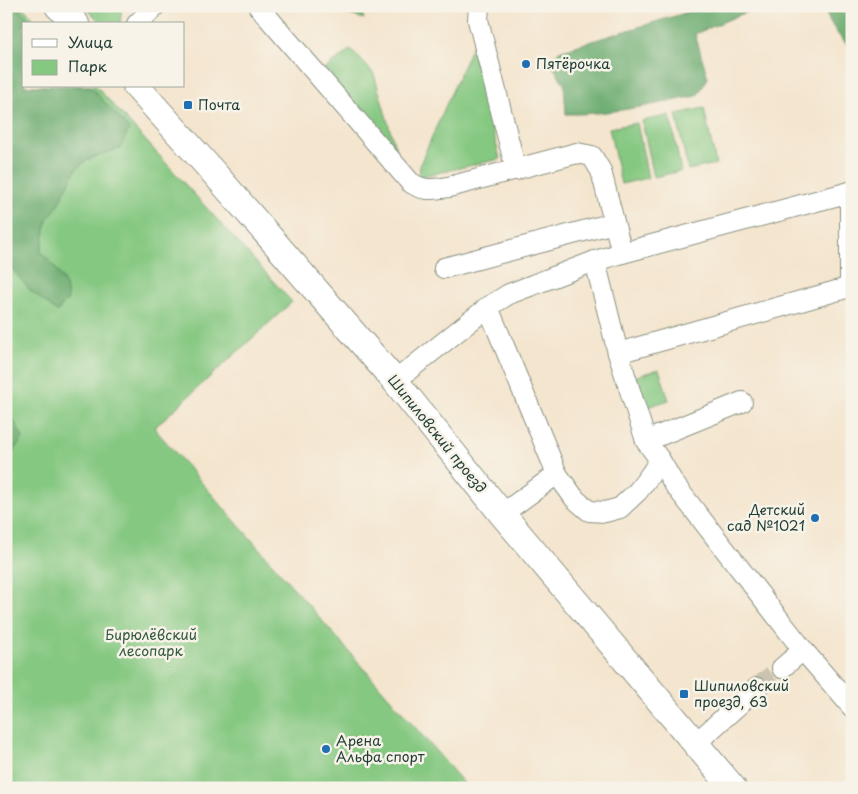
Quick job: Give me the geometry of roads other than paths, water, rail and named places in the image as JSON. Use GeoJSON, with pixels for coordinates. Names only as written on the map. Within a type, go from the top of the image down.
{"type":"FeatureCollection","features":[{"type":"Feature","properties":{"kind":"main road"},"geometry":{"type":"LineString","coordinates":[[58,6],[74,22]]}},
{"type":"Feature","properties":{"kind":"main road","name":"Шипиловский проезд"},"geometry":{"type":"LineString","coordinates":[[138,88],[203,160],[394,382],[502,514],[733,788]]}},
{"type":"Feature","properties":{"kind":"lane"},"geometry":{"type":"LineString","coordinates":[[139,22],[154,6]]}},
{"type":"Feature","properties":{"kind":"lane"},"geometry":{"type":"LineString","coordinates":[[258,6],[410,182],[418,188],[429,190],[449,187],[577,154],[592,156],[601,171],[622,253]]}},
{"type":"Feature","properties":{"kind":"lane"},"geometry":{"type":"LineString","coordinates":[[479,6],[478,20],[516,170]]}},
{"type":"Feature","properties":{"kind":"lane"},"geometry":{"type":"LineString","coordinates":[[394,382],[488,307],[509,294],[595,261],[851,192],[851,288],[618,353]]}},
{"type":"Feature","properties":{"kind":"lane"},"geometry":{"type":"LineString","coordinates":[[444,268],[614,223]]}},
{"type":"Feature","properties":{"kind":"lane"},"geometry":{"type":"LineString","coordinates":[[595,261],[618,353],[646,441],[674,484],[803,650],[852,707]]}},
{"type":"Feature","properties":{"kind":"lane"},"geometry":{"type":"LineString","coordinates":[[488,307],[557,474],[575,499],[589,510],[605,512],[620,508],[638,491],[660,460]]}},
{"type":"Feature","properties":{"kind":"lane"},"geometry":{"type":"LineString","coordinates":[[646,441],[742,402]]}},
{"type":"Feature","properties":{"kind":"lane"},"geometry":{"type":"LineString","coordinates":[[502,514],[557,474]]}},
{"type":"Feature","properties":{"kind":"lane"},"geometry":{"type":"LineString","coordinates":[[782,668],[803,650]]}},
{"type":"Feature","properties":{"kind":"lane"},"geometry":{"type":"LineString","coordinates":[[696,743],[757,688]]}},
{"type":"Feature","properties":{"kind":"tunnel"},"geometry":{"type":"LineString","coordinates":[[757,688],[782,668]]}},
{"type":"Feature","properties":{"kind":"place","name":"Пятёрочка"},"geometry":{"type":"Point","coordinates":[526,64]}},
{"type":"Feature","properties":{"kind":"place","name":"Почта"},"geometry":{"type":"Point","coordinates":[188,105]}},
{"type":"Feature","properties":{"kind":"place","name":"Детский сад №1021"},"geometry":{"type":"Point","coordinates":[815,518]}},
{"type":"Feature","properties":{"kind":"place","name":"Шипиловский проезд, 63"},"geometry":{"type":"Point","coordinates":[684,694]}},
{"type":"Feature","properties":{"kind":"place","name":"Арена Альфа спорт"},"geometry":{"type":"Point","coordinates":[326,749]}},
{"type":"Feature","properties":{"kind":"park label","name":"Бирюлёвский лесопарк"},"geometry":{"type":"Point","coordinates":[151,644]}}]}
